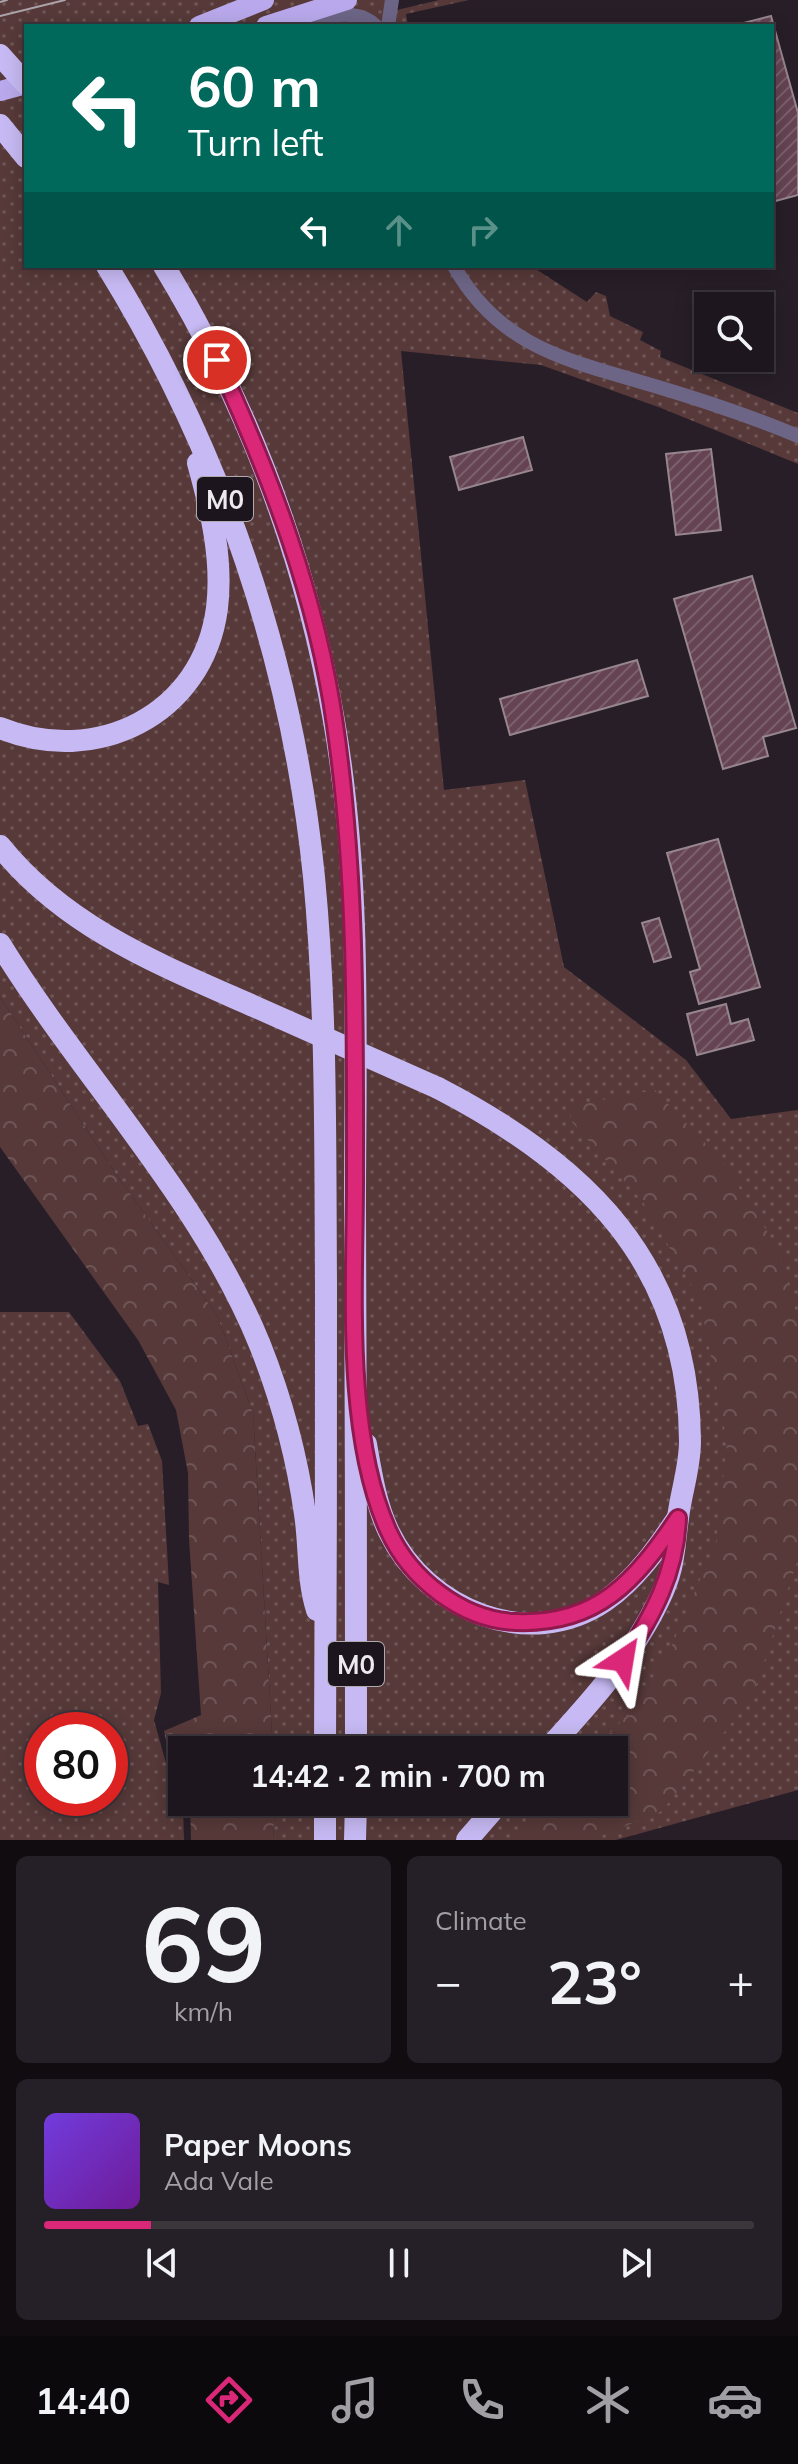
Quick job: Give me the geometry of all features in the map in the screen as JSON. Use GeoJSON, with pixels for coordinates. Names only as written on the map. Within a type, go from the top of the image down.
{"type":"FeatureCollection","features":[{"type":"Feature","properties":{"kind":"highway"},"geometry":{"type":"LineString","coordinates":[[0,55],[24,82]]}},
{"type":"Feature","properties":{"kind":"highway"},"geometry":{"type":"LineString","coordinates":[[0,125],[24,155]]}},
{"type":"Feature","properties":{"kind":"highway","name":"M0"},"geometry":{"type":"LineString","coordinates":[[108,268],[176,385],[218,480],[264,617],[295,756],[314,878],[325,1105],[325,1736]]}},
{"type":"Feature","properties":{"kind":"highway","name":"M0"},"geometry":{"type":"LineString","coordinates":[[165,268],[217,360],[285,521],[308,602],[335,723],[354,953],[356,1736]]}},
{"type":"Feature","properties":{"kind":"highway"},"geometry":{"type":"LineString","coordinates":[[0,728],[40,741],[66,743],[110,736],[134,726],[169,703],[198,661],[217,611],[217,561],[214,527],[176,385]]}},
{"type":"Feature","properties":{"kind":"highway"},"geometry":{"type":"LineString","coordinates":[[0,846],[41,890],[103,935],[144,958],[438,1088],[524,1136],[555,1159],[607,1211],[647,1269],[676,1341],[688,1410],[688,1469],[678,1518],[677,1549],[671,1570],[641,1632],[610,1678],[559,1736]]}},
{"type":"Feature","properties":{"kind":"highway"},"geometry":{"type":"LineString","coordinates":[[0,944],[170,1185],[239,1298],[260,1347],[299,1476],[311,1591],[326,1641]]}},
{"type":"Feature","properties":{"kind":"highway"},"geometry":{"type":"LineString","coordinates":[[356,1368],[370,1464],[389,1532],[412,1569],[432,1587],[479,1616],[536,1622],[585,1612],[637,1574],[678,1518]]}},
{"type":"Feature","properties":{"kind":"highway"},"geometry":{"type":"LineString","coordinates":[[325,1816],[325,1840]]}},
{"type":"Feature","properties":{"kind":"highway"},"geometry":{"type":"LineString","coordinates":[[355,1840],[356,1816]]}},
{"type":"Feature","properties":{"kind":"highway"},"geometry":{"type":"LineString","coordinates":[[467,1840],[488,1816]]}},
{"type":"Feature","properties":{"kind":"main road"},"geometry":{"type":"LineString","coordinates":[[204,24],[264,0]]}},
{"type":"Feature","properties":{"kind":"main road"},"geometry":{"type":"LineString","coordinates":[[272,24],[347,0]]}},
{"type":"Feature","properties":{"kind":"main road"},"geometry":{"type":"LineString","coordinates":[[0,91],[24,85]]}},
{"type":"Feature","properties":{"kind":"street"},"geometry":{"type":"LineString","coordinates":[[388,24],[387,14],[392,0]]}},
{"type":"Feature","properties":{"kind":"street"},"geometry":{"type":"LineString","coordinates":[[288,19],[349,15],[363,17],[373,24]]}},
{"type":"Feature","properties":{"kind":"street"},"geometry":{"type":"LineString","coordinates":[[455,268],[469,294],[490,317],[541,351],[700,399],[798,436]]}},
{"type":"Feature","properties":{"kind":"green space"},"geometry":{"type":"Polygon","coordinates":[[[0,0],[392,0],[397,10],[439,0],[469,0],[406,14],[408,24],[24,24],[24,268],[534,268],[587,302],[596,292],[606,296],[610,316],[643,332],[640,340],[661,351],[660,357],[798,413],[798,464],[661,408],[541,365],[401,351],[444,790],[525,780],[564,967],[686,1060],[731,1119],[798,1110],[798,1790],[616,1840],[273,1840],[274,1816],[628,1816],[628,1736],[272,1736],[253,1413],[217,1315],[116,1174],[0,997],[0,0]]]}},
{"type":"Feature","properties":{"kind":"green space"},"geometry":{"type":"Polygon","coordinates":[[[0,997],[116,1174],[217,1315],[253,1413],[272,1736],[168,1736],[168,1750],[164,1731],[201,1715],[189,1539],[188,1473],[176,1410],[138,1340],[0,1147],[0,997]]]}},
{"type":"Feature","properties":{"kind":"green space"},"geometry":{"type":"Polygon","coordinates":[[[655,1090],[722,1161],[779,1250],[798,1320],[798,1559],[753,1696],[662,1811],[591,1840],[513,1840],[533,1816],[628,1816],[628,1736],[607,1736],[635,1707],[673,1643],[716,1542],[727,1442],[700,1300],[643,1202],[572,1122],[569,1106],[655,1090]]]}},
{"type":"Feature","properties":{"kind":"green space"},"geometry":{"type":"Polygon","coordinates":[[[0,1312],[69,1312],[120,1381],[138,1426],[148,1424],[162,1461],[169,1585],[158,1582],[161,1693],[154,1720],[168,1764],[168,1816],[183,1816],[184,1840],[0,1840],[0,1312]]]}},
{"type":"Feature","properties":{"kind":"green space"},"geometry":{"type":"Polygon","coordinates":[[[190,1816],[274,1816],[273,1840],[191,1840],[190,1816]]]}},
{"type":"Feature","properties":{"kind":"building"},"geometry":{"type":"Polygon","coordinates":[[[771,16],[773,24],[740,24],[771,16]]]}},
{"type":"Feature","properties":{"kind":"building"},"geometry":{"type":"Polygon","coordinates":[[[774,27],[798,113],[798,195],[774,201],[774,27]]]}},
{"type":"Feature","properties":{"kind":"building"},"geometry":{"type":"Polygon","coordinates":[[[523,437],[532,470],[459,490],[450,457],[523,437]]]}},
{"type":"Feature","properties":{"kind":"building"},"geometry":{"type":"Polygon","coordinates":[[[711,449],[721,530],[676,535],[666,454],[711,449]]]}},
{"type":"Feature","properties":{"kind":"building"},"geometry":{"type":"Polygon","coordinates":[[[752,576],[796,728],[763,737],[768,756],[723,769],[674,599],[752,576]]]}},
{"type":"Feature","properties":{"kind":"building"},"geometry":{"type":"Polygon","coordinates":[[[637,660],[648,696],[510,735],[500,699],[637,660]]]}},
{"type":"Feature","properties":{"kind":"building"},"geometry":{"type":"Polygon","coordinates":[[[718,839],[760,987],[699,1004],[690,972],[700,969],[667,853],[718,839]]]}},
{"type":"Feature","properties":{"kind":"building"},"geometry":{"type":"Polygon","coordinates":[[[659,918],[671,957],[654,962],[642,923],[659,918]]]}},
{"type":"Feature","properties":{"kind":"building"},"geometry":{"type":"Polygon","coordinates":[[[726,1004],[731,1024],[748,1019],[754,1040],[697,1055],[687,1014],[726,1004]]]}},
{"type":"Feature","properties":{"kind":"tram line"},"geometry":{"type":"LineString","coordinates":[[0,2],[7,0]]}},
{"type":"Feature","properties":{"kind":"tram line"},"geometry":{"type":"LineString","coordinates":[[0,16],[65,0]]}},
{"type":"Feature","properties":{"kind":"route"},"geometry":{"type":"LineString","coordinates":[[217,360],[285,521],[321,653],[335,723],[354,953],[356,1368],[363,1426],[377,1496],[389,1532],[412,1569],[456,1604],[479,1616],[509,1622],[563,1619],[585,1612],[604,1601],[637,1574],[678,1518],[677,1549],[671,1570],[658,1600],[623,1660]]}}]}
